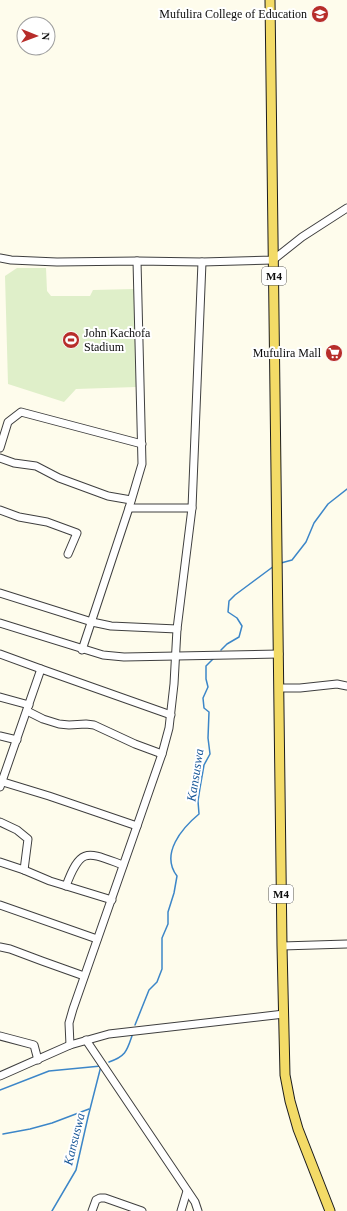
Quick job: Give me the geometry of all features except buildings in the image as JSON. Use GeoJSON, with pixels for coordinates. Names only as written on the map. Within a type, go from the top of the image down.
{"type":"FeatureCollection","features":[{"type":"Feature","properties":{"kind":"main road","name":"M4"},"geometry":{"type":"LineString","coordinates":[[270,0],[282,946],[286,1075],[290,1101],[298,1129],[330,1211]]}},
{"type":"Feature","properties":{"kind":"street"},"geometry":{"type":"LineString","coordinates":[[0,258],[11,260],[57,262],[202,262],[273,260],[302,238],[347,208]]}},
{"type":"Feature","properties":{"kind":"street"},"geometry":{"type":"LineString","coordinates":[[82,650],[130,508],[142,464],[137,261]]}},
{"type":"Feature","properties":{"kind":"street"},"geometry":{"type":"LineString","coordinates":[[70,1045],[70,1016],[112,900],[168,733],[171,714],[177,629],[192,508],[202,262]]}},
{"type":"Feature","properties":{"kind":"street"},"geometry":{"type":"LineString","coordinates":[[0,448],[8,422],[21,412],[142,444]]}},
{"type":"Feature","properties":{"kind":"street"},"geometry":{"type":"LineString","coordinates":[[0,458],[14,463],[36,466],[59,478],[108,496],[132,500]]}},
{"type":"Feature","properties":{"kind":"street"},"geometry":{"type":"LineString","coordinates":[[130,508],[192,508]]}},
{"type":"Feature","properties":{"kind":"street"},"geometry":{"type":"LineString","coordinates":[[0,510],[19,517],[47,522],[77,533],[68,554]]}},
{"type":"Feature","properties":{"kind":"street"},"geometry":{"type":"LineString","coordinates":[[0,593],[92,622],[116,627],[177,629]]}},
{"type":"Feature","properties":{"kind":"street"},"geometry":{"type":"LineString","coordinates":[[0,623],[82,650],[103,655],[176,656],[279,654]]}},
{"type":"Feature","properties":{"kind":"street"},"geometry":{"type":"LineString","coordinates":[[0,654],[171,714]]}},
{"type":"Feature","properties":{"kind":"street"},"geometry":{"type":"LineString","coordinates":[[41,669],[1,784],[49,796],[137,826]]}},
{"type":"Feature","properties":{"kind":"street"},"geometry":{"type":"LineString","coordinates":[[279,688],[300,688],[337,684],[347,686]]}},
{"type":"Feature","properties":{"kind":"street"},"geometry":{"type":"LineString","coordinates":[[0,697],[28,708],[43,719],[59,724],[94,725],[135,744],[162,754]]}},
{"type":"Feature","properties":{"kind":"street"},"geometry":{"type":"LineString","coordinates":[[0,736],[17,740]]}},
{"type":"Feature","properties":{"kind":"street"},"geometry":{"type":"LineString","coordinates":[[0,822],[16,830],[28,839],[24,870]]}},
{"type":"Feature","properties":{"kind":"street"},"geometry":{"type":"LineString","coordinates":[[66,886],[77,860],[83,856],[95,856],[123,865]]}},
{"type":"Feature","properties":{"kind":"street"},"geometry":{"type":"LineString","coordinates":[[0,862],[24,870],[41,878],[112,900]]}},
{"type":"Feature","properties":{"kind":"street"},"geometry":{"type":"LineString","coordinates":[[0,905],[97,939]]}},
{"type":"Feature","properties":{"kind":"street"},"geometry":{"type":"LineString","coordinates":[[282,946],[347,944]]}},
{"type":"Feature","properties":{"kind":"street"},"geometry":{"type":"LineString","coordinates":[[0,947],[10,949],[84,976]]}},
{"type":"Feature","properties":{"kind":"street"},"geometry":{"type":"LineString","coordinates":[[0,1076],[70,1045],[109,1034],[284,1014]]}},
{"type":"Feature","properties":{"kind":"street"},"geometry":{"type":"LineString","coordinates":[[0,1036],[34,1045],[38,1060]]}},
{"type":"Feature","properties":{"kind":"street"},"geometry":{"type":"LineString","coordinates":[[86,1040],[195,1202],[198,1211]]}},
{"type":"Feature","properties":{"kind":"street"},"geometry":{"type":"LineString","coordinates":[[181,1211],[187,1191]]}},
{"type":"Feature","properties":{"kind":"street"},"geometry":{"type":"LineString","coordinates":[[92,1211],[96,1200],[100,1198],[142,1211]]}},
{"type":"Feature","properties":{"kind":"green space","name":"John Kachofa Stadium"},"geometry":{"type":"Polygon","coordinates":[[[17,268],[46,268],[47,291],[51,296],[90,296],[93,290],[134,289],[136,387],[76,389],[64,402],[8,384],[5,276],[17,268]]]}},
{"type":"Feature","properties":{"kind":"waterway","name":"Kansuswa"},"geometry":{"type":"LineString","coordinates":[[281,563],[292,560],[306,542],[314,523],[328,504],[347,489]]}},
{"type":"Feature","properties":{"kind":"waterway","name":"Kansuswa"},"geometry":{"type":"LineString","coordinates":[[221,650],[227,644],[239,637],[242,626],[237,618],[228,612],[229,601],[274,566]]}},
{"type":"Feature","properties":{"kind":"waterway","name":"Kansuswa"},"geometry":{"type":"LineString","coordinates":[[135,1025],[149,990],[157,982],[162,969],[162,938],[168,924],[168,912],[174,893],[177,876],[172,868],[172,850],[180,834],[199,814],[198,801],[204,765],[210,754],[208,738],[209,712],[204,708],[203,698],[208,687],[206,679],[206,666],[214,658]]}},
{"type":"Feature","properties":{"kind":"waterway","name":"Kansuswa"},"geometry":{"type":"LineString","coordinates":[[109,1062],[115,1060],[126,1052],[133,1033]]}},
{"type":"Feature","properties":{"kind":"waterway","name":"Kansuswa"},"geometry":{"type":"LineString","coordinates":[[0,1090],[49,1071],[101,1066],[76,1170],[52,1211]]}},
{"type":"Feature","properties":{"kind":"waterway"},"geometry":{"type":"LineString","coordinates":[[3,1134],[52,1123],[89,1109]]}},
{"type":"Feature","properties":{"kind":"place","name":"Mufulira College of Education"},"geometry":{"type":"Point","coordinates":[320,14]}},
{"type":"Feature","properties":{"kind":"place","name":"John Kachofa Stadium"},"geometry":{"type":"Point","coordinates":[71,340]}},
{"type":"Feature","properties":{"kind":"place","name":"Mufulira Mall"},"geometry":{"type":"Point","coordinates":[334,353]}}]}
